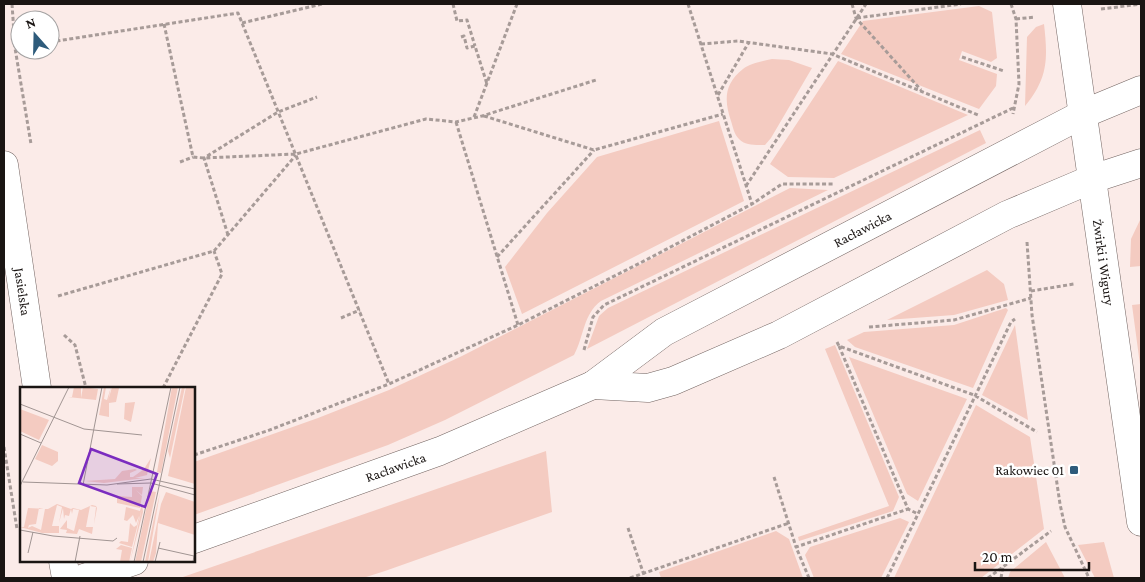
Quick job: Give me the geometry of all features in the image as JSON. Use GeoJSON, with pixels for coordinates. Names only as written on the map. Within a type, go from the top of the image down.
{"type":"FeatureCollection","features":[{"type":"Feature","properties":{"kind":"street","name":"Żwirki i Wigury"},"geometry":{"type":"LineString","coordinates":[[1067,4],[1141,522]]}},
{"type":"Feature","properties":{"kind":"street","name":"Racławicka"},"geometry":{"type":"LineString","coordinates":[[195,540],[440,451],[593,385],[664,332],[1083,114],[1141,90]]}},
{"type":"Feature","properties":{"kind":"street","name":"Racławicka"},"geometry":{"type":"LineString","coordinates":[[593,385],[648,388],[673,381],[779,335],[1007,215],[1092,179],[1141,163]]}},
{"type":"Feature","properties":{"kind":"street","name":"Jasielska"},"geometry":{"type":"LineString","coordinates":[[4,165],[37,387]]}},
{"type":"Feature","properties":{"kind":"street"},"geometry":{"type":"LineString","coordinates":[[63,562],[66,578]]}},
{"type":"Feature","properties":{"kind":"street"},"geometry":{"type":"LineString","coordinates":[[84,578],[131,562]]}},
{"type":"Feature","properties":{"kind":"path"},"geometry":{"type":"LineString","coordinates":[[242,23],[322,4]]}},
{"type":"Feature","properties":{"kind":"path"},"geometry":{"type":"LineString","coordinates":[[453,4],[457,21],[467,20],[487,84]]}},
{"type":"Feature","properties":{"kind":"path"},"geometry":{"type":"LineString","coordinates":[[474,117],[517,4]]}},
{"type":"Feature","properties":{"kind":"path"},"geometry":{"type":"LineString","coordinates":[[689,4],[752,204]]}},
{"type":"Feature","properties":{"kind":"path"},"geometry":{"type":"LineString","coordinates":[[852,4],[856,18],[924,92]]}},
{"type":"Feature","properties":{"kind":"path"},"geometry":{"type":"LineString","coordinates":[[746,186],[866,4]]}},
{"type":"Feature","properties":{"kind":"path"},"geometry":{"type":"LineString","coordinates":[[856,18],[961,4]]}},
{"type":"Feature","properties":{"kind":"path"},"geometry":{"type":"LineString","coordinates":[[1011,4],[1016,19],[1019,84],[1012,108],[1013,122]]}},
{"type":"Feature","properties":{"kind":"path"},"geometry":{"type":"LineString","coordinates":[[1132,5],[1141,4]]}},
{"type":"Feature","properties":{"kind":"path"},"geometry":{"type":"LineString","coordinates":[[60,40],[238,13],[389,384]]}},
{"type":"Feature","properties":{"kind":"path"},"geometry":{"type":"LineString","coordinates":[[164,24],[194,157]]}},
{"type":"Feature","properties":{"kind":"path"},"geometry":{"type":"LineString","coordinates":[[461,37],[464,36],[468,48],[475,46]]}},
{"type":"Feature","properties":{"kind":"path"},"geometry":{"type":"LineString","coordinates":[[701,44],[738,41],[832,54],[978,115]]}},
{"type":"Feature","properties":{"kind":"path"},"geometry":{"type":"LineString","coordinates":[[717,96],[749,42]]}},
{"type":"Feature","properties":{"kind":"path"},"geometry":{"type":"LineString","coordinates":[[962,57],[1004,70]]}},
{"type":"Feature","properties":{"kind":"path"},"geometry":{"type":"LineString","coordinates":[[180,162],[194,157],[296,154],[426,119],[456,122],[482,116],[596,80]]}},
{"type":"Feature","properties":{"kind":"path"},"geometry":{"type":"LineString","coordinates":[[204,158],[278,112],[317,97]]}},
{"type":"Feature","properties":{"kind":"path"},"geometry":{"type":"LineString","coordinates":[[593,385],[583,347],[594,317],[604,305],[1012,108]]}},
{"type":"Feature","properties":{"kind":"path"},"geometry":{"type":"LineString","coordinates":[[497,258],[594,150],[723,114]]}},
{"type":"Feature","properties":{"kind":"path"},"geometry":{"type":"LineString","coordinates":[[482,116],[594,150]]}},
{"type":"Feature","properties":{"kind":"path"},"geometry":{"type":"LineString","coordinates":[[456,122],[518,325]]}},
{"type":"Feature","properties":{"kind":"path"},"geometry":{"type":"LineString","coordinates":[[58,305],[57,297],[214,251],[296,154]]}},
{"type":"Feature","properties":{"kind":"path"},"geometry":{"type":"LineString","coordinates":[[204,158],[228,235]]}},
{"type":"Feature","properties":{"kind":"path"},"geometry":{"type":"LineString","coordinates":[[195,456],[268,431],[389,384],[518,325],[752,204],[782,184],[834,184]]}},
{"type":"Feature","properties":{"kind":"path"},"geometry":{"type":"LineString","coordinates":[[1027,246],[1030,291],[1060,504],[1065,527],[1089,578]]}},
{"type":"Feature","properties":{"kind":"path"},"geometry":{"type":"LineString","coordinates":[[164,387],[222,274],[214,251]]}},
{"type":"Feature","properties":{"kind":"path"},"geometry":{"type":"LineString","coordinates":[[1030,291],[1069,285]]}},
{"type":"Feature","properties":{"kind":"path"},"geometry":{"type":"LineString","coordinates":[[867,327],[954,320],[1031,298]]}},
{"type":"Feature","properties":{"kind":"path"},"geometry":{"type":"LineString","coordinates":[[341,318],[360,310]]}},
{"type":"Feature","properties":{"kind":"path"},"geometry":{"type":"LineString","coordinates":[[887,578],[974,395],[1011,322],[1015,319]]}},
{"type":"Feature","properties":{"kind":"path"},"geometry":{"type":"LineString","coordinates":[[59,330],[75,345],[86,387]]}},
{"type":"Feature","properties":{"kind":"path"},"geometry":{"type":"LineString","coordinates":[[836,339],[908,509],[918,514]]}},
{"type":"Feature","properties":{"kind":"path"},"geometry":{"type":"LineString","coordinates":[[839,346],[974,395],[1037,432]]}},
{"type":"Feature","properties":{"kind":"path"},"geometry":{"type":"LineString","coordinates":[[4,447],[17,529]]}},
{"type":"Feature","properties":{"kind":"path"},"geometry":{"type":"LineString","coordinates":[[774,477],[796,547],[809,578]]}},
{"type":"Feature","properties":{"kind":"path"},"geometry":{"type":"LineString","coordinates":[[796,547],[908,509]]}},
{"type":"Feature","properties":{"kind":"path"},"geometry":{"type":"LineString","coordinates":[[630,578],[789,523]]}},
{"type":"Feature","properties":{"kind":"path"},"geometry":{"type":"LineString","coordinates":[[628,528],[645,578]]}},
{"type":"Feature","properties":{"kind":"path"},"geometry":{"type":"LineString","coordinates":[[988,578],[1051,531]]}},
{"type":"Feature","properties":{"kind":"path"},"geometry":{"type":"LineString","coordinates":[[1001,578],[1004,565]]}},
{"type":"Feature","properties":{"kind":"shaded area"},"geometry":{"type":"Polygon","coordinates":[[[979,6],[992,12],[997,58],[991,62],[962,51],[959,60],[997,74],[996,86],[979,109],[841,54],[863,21],[979,6]]]}},
{"type":"Feature","properties":{"kind":"shaded area"},"geometry":{"type":"Polygon","coordinates":[[[1044,24],[1045,68],[1033,96],[1025,106],[1027,37],[1036,27],[1044,24]]]}},
{"type":"Feature","properties":{"kind":"shaded area"},"geometry":{"type":"Polygon","coordinates":[[[772,59],[789,60],[812,68],[771,138],[765,145],[748,144],[739,139],[733,128],[727,106],[727,93],[732,80],[746,67],[757,62],[772,59]]]}},
{"type":"Feature","properties":{"kind":"shaded area"},"geometry":{"type":"Polygon","coordinates":[[[838,61],[968,115],[834,178],[788,177],[770,164],[838,61]]]}},
{"type":"Feature","properties":{"kind":"shaded area"},"geometry":{"type":"Polygon","coordinates":[[[719,121],[744,201],[522,314],[505,267],[547,213],[597,157],[719,121]]]}},
{"type":"Feature","properties":{"kind":"shaded area"},"geometry":{"type":"Polygon","coordinates":[[[980,130],[986,143],[587,349],[599,316],[608,308],[980,130]]]}},
{"type":"Feature","properties":{"kind":"shaded area"},"geometry":{"type":"Polygon","coordinates":[[[790,188],[828,190],[601,301],[595,306],[587,319],[574,355],[445,420],[388,445],[195,515],[195,462],[318,418],[389,390],[462,356],[790,188]]]}},
{"type":"Feature","properties":{"kind":"shaded area"},"geometry":{"type":"Polygon","coordinates":[[[1141,218],[1141,266],[1130,267],[1131,239],[1141,218]]]}},
{"type":"Feature","properties":{"kind":"shaded area"},"geometry":{"type":"Polygon","coordinates":[[[987,270],[1004,284],[1008,300],[954,315],[887,320],[987,270]]]}},
{"type":"Feature","properties":{"kind":"shaded area"},"geometry":{"type":"Polygon","coordinates":[[[1141,304],[1141,372],[1132,305],[1141,304]]]}},
{"type":"Feature","properties":{"kind":"shaded area"},"geometry":{"type":"Polygon","coordinates":[[[1006,308],[1008,310],[973,388],[855,347],[847,340],[864,332],[954,325],[1006,308]]]}},
{"type":"Feature","properties":{"kind":"shaded area"},"geometry":{"type":"Polygon","coordinates":[[[1015,325],[1028,420],[982,395],[1015,325]]]}},
{"type":"Feature","properties":{"kind":"shaded area"},"geometry":{"type":"Polygon","coordinates":[[[835,345],[899,497],[893,511],[799,541],[798,537],[889,506],[825,349],[835,345]]]}},
{"type":"Feature","properties":{"kind":"shaded area"},"geometry":{"type":"Polygon","coordinates":[[[849,357],[967,399],[918,501],[907,494],[849,357]]]}},
{"type":"Feature","properties":{"kind":"shaded area"},"geometry":{"type":"Polygon","coordinates":[[[976,405],[1030,437],[1044,529],[981,578],[894,578],[976,405]]]}},
{"type":"Feature","properties":{"kind":"shaded area"},"geometry":{"type":"Polygon","coordinates":[[[546,451],[552,512],[385,571],[363,578],[180,578],[546,451]]]}},
{"type":"Feature","properties":{"kind":"shaded area"},"geometry":{"type":"Polygon","coordinates":[[[900,518],[909,522],[881,578],[814,578],[805,555],[810,547],[900,518]]]}},
{"type":"Feature","properties":{"kind":"shaded area"},"geometry":{"type":"Polygon","coordinates":[[[776,531],[789,539],[803,578],[661,578],[659,572],[776,531]]]}},
{"type":"Feature","properties":{"kind":"shaded area"},"geometry":{"type":"Polygon","coordinates":[[[1046,542],[1065,578],[1008,578],[1010,572],[1046,542]]]}},
{"type":"Feature","properties":{"kind":"shaded area"},"geometry":{"type":"Polygon","coordinates":[[[1104,542],[1114,578],[1095,578],[1078,545],[1104,542]]]}},
{"type":"Feature","properties":{"kind":"place","name":"Rakowiec 01"},"geometry":{"type":"Point","coordinates":[1074,470]}}]}
